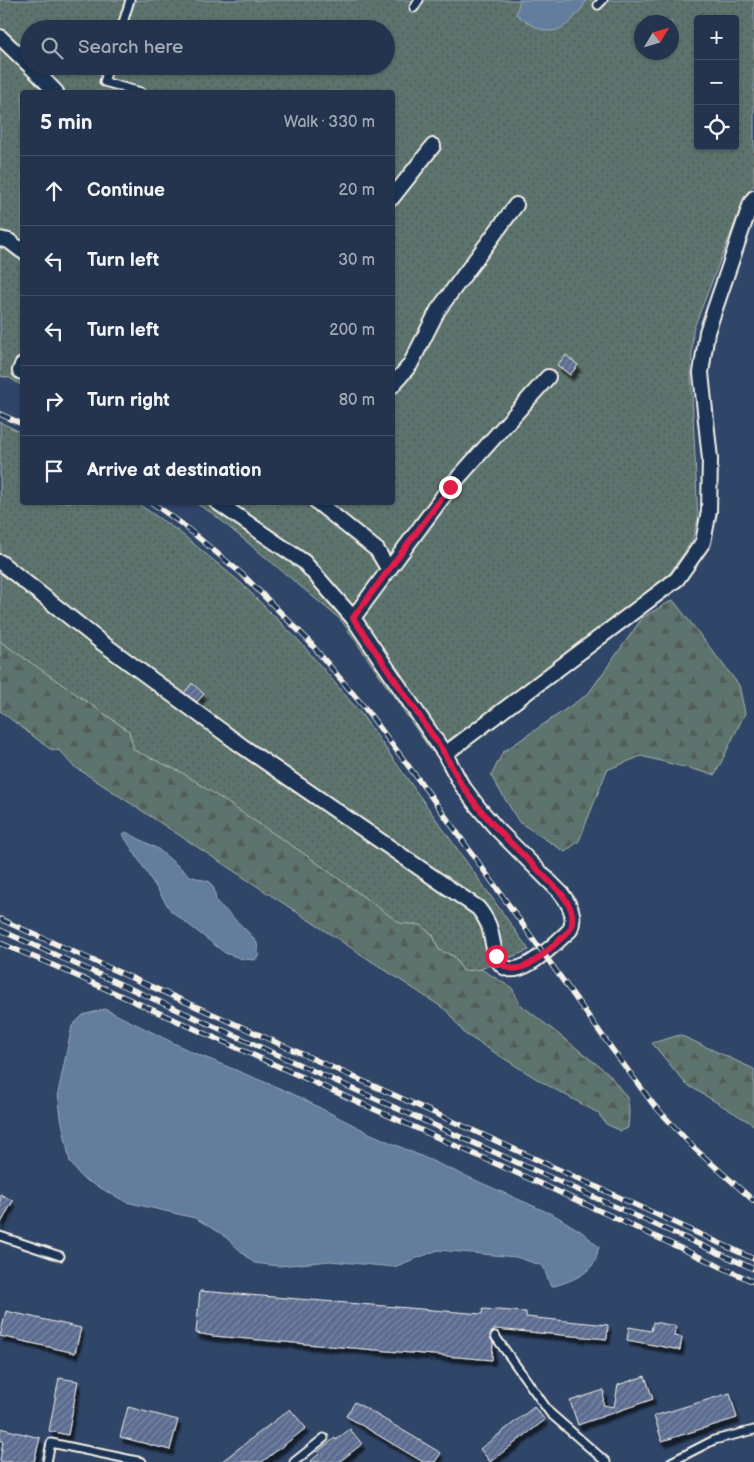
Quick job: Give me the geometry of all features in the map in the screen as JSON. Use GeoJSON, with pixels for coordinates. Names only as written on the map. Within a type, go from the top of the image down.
{"type":"FeatureCollection","features":[{"type":"Feature","properties":{"kind":"street"},"geometry":{"type":"LineString","coordinates":[[0,37],[20,57]]}},
{"type":"Feature","properties":{"kind":"street"},"geometry":{"type":"LineString","coordinates":[[38,75],[54,90]]}},
{"type":"Feature","properties":{"kind":"street"},"geometry":{"type":"LineString","coordinates":[[395,194],[433,146]]}},
{"type":"Feature","properties":{"kind":"street"},"geometry":{"type":"LineString","coordinates":[[445,754],[677,579],[703,542],[709,511],[710,459],[701,373],[707,332],[754,198]]}},
{"type":"Feature","properties":{"kind":"street"},"geometry":{"type":"LineString","coordinates":[[395,382],[410,364],[438,310],[516,205]]}},
{"type":"Feature","properties":{"kind":"street"},"geometry":{"type":"LineString","coordinates":[[0,239],[8,241],[20,250]]}},
{"type":"Feature","properties":{"kind":"street"},"geometry":{"type":"LineString","coordinates":[[353,618],[450,487],[548,377]]}},
{"type":"Feature","properties":{"kind":"street"},"geometry":{"type":"LineString","coordinates":[[0,562],[101,642],[242,746],[478,908],[491,930],[496,956],[501,965],[509,969],[528,966],[570,930],[573,923],[570,904],[478,807],[461,784],[445,754],[353,618],[304,562],[221,505]]}},
{"type":"Feature","properties":{"kind":"street"},"geometry":{"type":"LineString","coordinates":[[322,505],[377,550],[389,570]]}},
{"type":"Feature","properties":{"kind":"lane"},"geometry":{"type":"LineString","coordinates":[[124,20],[130,0]]}},
{"type":"Feature","properties":{"kind":"lane"},"geometry":{"type":"LineString","coordinates":[[414,8],[419,0]]}},
{"type":"Feature","properties":{"kind":"lane"},"geometry":{"type":"LineString","coordinates":[[106,75],[104,82],[134,90]]}},
{"type":"Feature","properties":{"kind":"lane"},"geometry":{"type":"LineString","coordinates":[[0,1236],[60,1256]]}},
{"type":"Feature","properties":{"kind":"lane"},"geometry":{"type":"LineString","coordinates":[[495,1336],[550,1413],[606,1462]]}},
{"type":"Feature","properties":{"kind":"lane"},"geometry":{"type":"LineString","coordinates":[[671,1462],[714,1440],[754,1430]]}},
{"type":"Feature","properties":{"kind":"lane"},"geometry":{"type":"LineString","coordinates":[[294,1462],[324,1438]]}},
{"type":"Feature","properties":{"kind":"lane"},"geometry":{"type":"LineString","coordinates":[[47,1462],[51,1443],[142,1462]]}},
{"type":"Feature","properties":{"kind":"green space"},"geometry":{"type":"Polygon","coordinates":[[[0,0],[754,0],[754,185],[743,202],[693,330],[691,373],[698,519],[692,541],[667,577],[585,642],[432,752],[341,620],[212,513],[198,505],[395,505],[395,90],[20,90],[20,385],[10,378],[0,376],[0,0]]]}},
{"type":"Feature","properties":{"kind":"green space"},"geometry":{"type":"Polygon","coordinates":[[[0,422],[20,432],[20,505],[140,505],[178,531],[240,582],[301,643],[362,715],[529,950],[481,969],[463,971],[454,956],[439,950],[433,935],[421,925],[400,923],[306,855],[183,773],[134,750],[129,731],[0,641],[0,422]]]}},
{"type":"Feature","properties":{"kind":"green space"},"geometry":{"type":"Polygon","coordinates":[[[673,600],[739,685],[745,713],[715,775],[641,756],[607,770],[579,841],[565,852],[519,822],[491,776],[503,752],[588,694],[643,617],[673,600]]]}},
{"type":"Feature","properties":{"kind":"green space"},"geometry":{"type":"Polygon","coordinates":[[[0,641],[129,731],[134,750],[183,773],[306,855],[400,923],[421,925],[433,935],[439,950],[454,956],[463,971],[481,969],[512,988],[520,1004],[608,1073],[628,1099],[628,1128],[621,1131],[606,1124],[598,1113],[540,1081],[465,1034],[446,1010],[72,765],[60,751],[50,749],[0,711],[0,641]]]}},
{"type":"Feature","properties":{"kind":"green space"},"geometry":{"type":"Polygon","coordinates":[[[680,1035],[754,1069],[754,1125],[686,1084],[652,1043],[680,1035]]]}},
{"type":"Feature","properties":{"kind":"water"},"geometry":{"type":"Polygon","coordinates":[[[520,0],[586,0],[581,10],[567,24],[557,30],[547,31],[528,23],[516,14],[520,0]]]}},
{"type":"Feature","properties":{"kind":"water"},"geometry":{"type":"Polygon","coordinates":[[[126,832],[158,849],[190,876],[210,882],[214,889],[216,901],[257,943],[259,955],[255,960],[243,959],[225,953],[171,911],[125,838],[123,834],[126,832]]]}},
{"type":"Feature","properties":{"kind":"water"},"geometry":{"type":"Polygon","coordinates":[[[105,1009],[192,1052],[291,1093],[369,1133],[556,1216],[582,1232],[599,1247],[595,1261],[580,1276],[551,1287],[543,1266],[516,1257],[438,1250],[394,1267],[330,1261],[279,1266],[254,1263],[222,1234],[195,1218],[126,1202],[82,1178],[70,1162],[58,1093],[72,1026],[83,1015],[105,1009]]]}},
{"type":"Feature","properties":{"kind":"building"},"geometry":{"type":"Polygon","coordinates":[[[566,355],[578,365],[570,375],[557,365],[566,355]]]}},
{"type":"Feature","properties":{"kind":"building"},"geometry":{"type":"Polygon","coordinates":[[[192,683],[204,694],[197,702],[184,693],[192,683]]]}},
{"type":"Feature","properties":{"kind":"building"},"geometry":{"type":"Polygon","coordinates":[[[0,1194],[13,1201],[0,1225],[0,1194]]]}},
{"type":"Feature","properties":{"kind":"building"},"geometry":{"type":"Polygon","coordinates":[[[200,1291],[482,1314],[483,1309],[526,1312],[526,1317],[608,1325],[607,1339],[495,1329],[490,1336],[493,1343],[492,1360],[213,1336],[196,1333],[200,1291]]]}},
{"type":"Feature","properties":{"kind":"building"},"geometry":{"type":"Polygon","coordinates":[[[6,1311],[81,1328],[75,1353],[0,1336],[6,1311]]]}},
{"type":"Feature","properties":{"kind":"building"},"geometry":{"type":"Polygon","coordinates":[[[653,1322],[676,1326],[674,1336],[682,1337],[680,1350],[627,1340],[629,1327],[651,1331],[653,1322]]]}},
{"type":"Feature","properties":{"kind":"building"},"geometry":{"type":"Polygon","coordinates":[[[645,1376],[653,1399],[578,1425],[570,1401],[604,1390],[603,1405],[614,1407],[618,1385],[645,1376]]]}},
{"type":"Feature","properties":{"kind":"building"},"geometry":{"type":"Polygon","coordinates":[[[59,1378],[78,1381],[68,1435],[49,1431],[59,1378]]]}},
{"type":"Feature","properties":{"kind":"building"},"geometry":{"type":"Polygon","coordinates":[[[730,1393],[737,1418],[662,1441],[654,1416],[730,1393]]]}},
{"type":"Feature","properties":{"kind":"building"},"geometry":{"type":"Polygon","coordinates":[[[355,1402],[441,1453],[435,1462],[423,1462],[346,1416],[355,1402]]]}},
{"type":"Feature","properties":{"kind":"building"},"geometry":{"type":"Polygon","coordinates":[[[128,1407],[178,1420],[170,1450],[120,1437],[128,1407]]]}},
{"type":"Feature","properties":{"kind":"building"},"geometry":{"type":"Polygon","coordinates":[[[534,1407],[545,1420],[490,1462],[480,1449],[534,1407]]]}},
{"type":"Feature","properties":{"kind":"building"},"geometry":{"type":"Polygon","coordinates":[[[290,1409],[306,1428],[262,1462],[221,1462],[290,1409]]]}},
{"type":"Feature","properties":{"kind":"building"},"geometry":{"type":"Polygon","coordinates":[[[0,1428],[40,1438],[34,1462],[0,1462],[3,1441],[0,1440],[0,1428]]]}},
{"type":"Feature","properties":{"kind":"building"},"geometry":{"type":"Polygon","coordinates":[[[350,1429],[362,1444],[339,1462],[310,1462],[319,1454],[317,1452],[350,1429]]]}},
{"type":"Feature","properties":{"kind":"railway"},"geometry":{"type":"LineString","coordinates":[[0,414],[20,423]]}},
{"type":"Feature","properties":{"kind":"railway"},"geometry":{"type":"LineString","coordinates":[[155,505],[182,524],[242,574],[307,639],[365,708],[430,795],[653,1104],[694,1148],[754,1201]]}},
{"type":"Feature","properties":{"kind":"railway"},"geometry":{"type":"LineString","coordinates":[[0,919],[470,1129],[754,1259]]}},
{"type":"Feature","properties":{"kind":"railway"},"geometry":{"type":"LineString","coordinates":[[0,930],[754,1269]]}},
{"type":"Feature","properties":{"kind":"railway"},"geometry":{"type":"LineString","coordinates":[[0,943],[550,1188],[754,1282]]}},
{"type":"Feature","properties":{"kind":"route"},"geometry":{"type":"LineString","coordinates":[[450,487],[353,618],[445,754],[461,784],[478,807],[570,904],[573,923],[570,930],[528,966],[509,969],[501,965],[496,956]]}}]}
